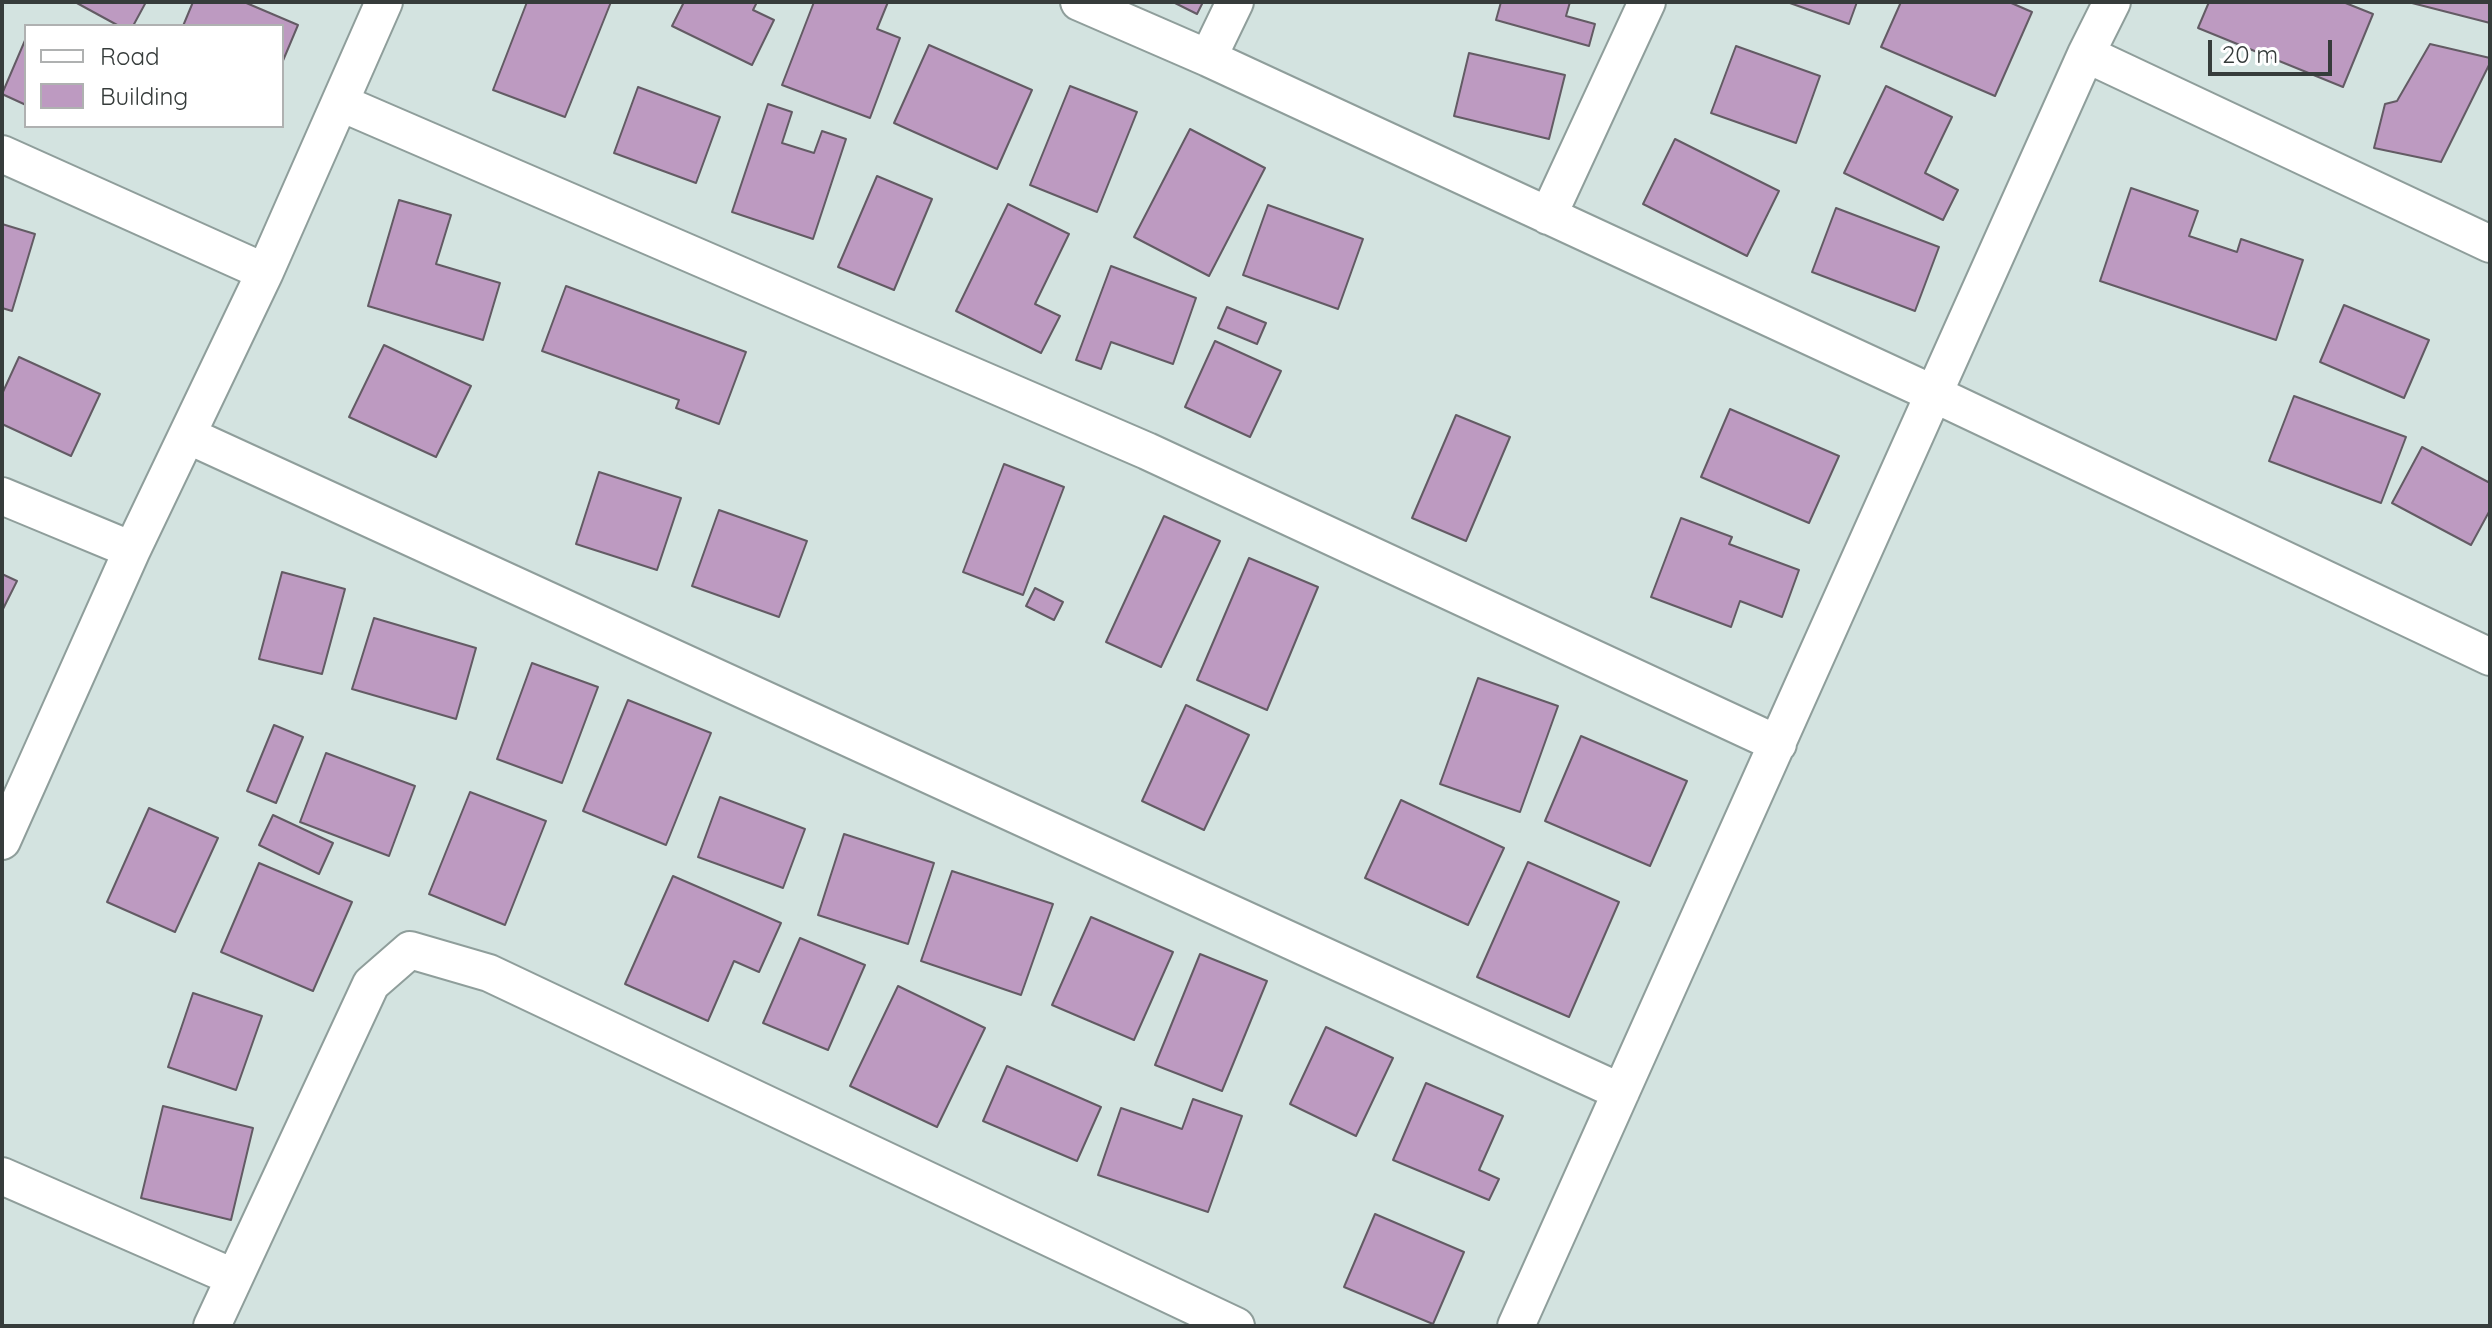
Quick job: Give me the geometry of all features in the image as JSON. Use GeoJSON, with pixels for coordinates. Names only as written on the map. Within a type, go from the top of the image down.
{"type":"FeatureCollection","features":[{"type":"Feature","properties":{"kind":"street"},"geometry":{"type":"LineString","coordinates":[[3,836],[132,550],[265,272],[384,2]]}},
{"type":"Feature","properties":{"kind":"street"},"geometry":{"type":"LineString","coordinates":[[1079,2],[1208,58],[1934,394],[2490,657]]}},
{"type":"Feature","properties":{"kind":"street"},"geometry":{"type":"LineString","coordinates":[[1208,58],[1235,2]]}},
{"type":"Feature","properties":{"kind":"street"},"geometry":{"type":"LineString","coordinates":[[1548,216],[1647,2]]}},
{"type":"Feature","properties":{"kind":"street"},"geometry":{"type":"LineString","coordinates":[[1516,1326],[2112,2]]}},
{"type":"Feature","properties":{"kind":"street"},"geometry":{"type":"LineString","coordinates":[[2086,54],[2490,244]]}},
{"type":"Feature","properties":{"kind":"street"},"geometry":{"type":"LineString","coordinates":[[341,103],[1147,451],[1778,744]]}},
{"type":"Feature","properties":{"kind":"street"},"geometry":{"type":"LineString","coordinates":[[2,154],[265,272]]}},
{"type":"Feature","properties":{"kind":"street"},"geometry":{"type":"LineString","coordinates":[[187,435],[1621,1092]]}},
{"type":"Feature","properties":{"kind":"street"},"geometry":{"type":"LineString","coordinates":[[2,496],[132,550]]}},
{"type":"Feature","properties":{"kind":"street"},"geometry":{"type":"LineString","coordinates":[[212,1326],[371,984],[410,950],[489,973],[1236,1326]]}},
{"type":"Feature","properties":{"kind":"street"},"geometry":{"type":"LineString","coordinates":[[2,1176],[233,1277]]}},
{"type":"Feature","properties":{"kind":"building"},"geometry":{"type":"Polygon","coordinates":[[[75,2],[146,2],[134,24],[115,24],[75,2]]]}},
{"type":"Feature","properties":{"kind":"building"},"geometry":{"type":"Polygon","coordinates":[[[193,2],[244,2],[298,25],[284,58],[284,24],[184,24],[193,2]]]}},
{"type":"Feature","properties":{"kind":"building"},"geometry":{"type":"Polygon","coordinates":[[[527,2],[611,2],[565,117],[493,90],[527,2]]]}},
{"type":"Feature","properties":{"kind":"building"},"geometry":{"type":"Polygon","coordinates":[[[684,2],[757,2],[753,10],[774,20],[752,65],[672,26],[684,2]]]}},
{"type":"Feature","properties":{"kind":"building"},"geometry":{"type":"Polygon","coordinates":[[[814,2],[888,2],[877,29],[900,38],[870,118],[782,85],[814,2]]]}},
{"type":"Feature","properties":{"kind":"building"},"geometry":{"type":"Polygon","coordinates":[[[1173,2],[1203,2],[1197,14],[1173,2]]]}},
{"type":"Feature","properties":{"kind":"building"},"geometry":{"type":"Polygon","coordinates":[[[1501,2],[1570,2],[1566,16],[1595,24],[1589,46],[1496,20],[1501,2]]]}},
{"type":"Feature","properties":{"kind":"building"},"geometry":{"type":"Polygon","coordinates":[[[1787,2],[1857,2],[1849,24],[1787,2]]]}},
{"type":"Feature","properties":{"kind":"building"},"geometry":{"type":"Polygon","coordinates":[[[1901,2],[2009,2],[2032,12],[1995,96],[1881,47],[1901,2]]]}},
{"type":"Feature","properties":{"kind":"building"},"geometry":{"type":"Polygon","coordinates":[[[2209,2],[2343,2],[2373,14],[2343,87],[2198,28],[2209,2]]]}},
{"type":"Feature","properties":{"kind":"building"},"geometry":{"type":"Polygon","coordinates":[[[2412,2],[2490,2],[2490,23],[2412,3],[2412,2]]]}},
{"type":"Feature","properties":{"kind":"building"},"geometry":{"type":"Polygon","coordinates":[[[24,43],[24,104],[2,94],[24,43]]]}},
{"type":"Feature","properties":{"kind":"building"},"geometry":{"type":"Polygon","coordinates":[[[2430,44],[2490,58],[2441,162],[2374,148],[2385,104],[2397,101],[2430,44]]]}},
{"type":"Feature","properties":{"kind":"building"},"geometry":{"type":"Polygon","coordinates":[[[929,45],[1032,90],[997,169],[894,123],[929,45]]]}},
{"type":"Feature","properties":{"kind":"building"},"geometry":{"type":"Polygon","coordinates":[[[1736,46],[1820,76],[1796,143],[1711,113],[1736,46]]]}},
{"type":"Feature","properties":{"kind":"building"},"geometry":{"type":"Polygon","coordinates":[[[1469,53],[1565,75],[1549,139],[1454,116],[1469,53]]]}},
{"type":"Feature","properties":{"kind":"building"},"geometry":{"type":"Polygon","coordinates":[[[1070,86],[1137,112],[1097,212],[1030,185],[1070,86]]]}},
{"type":"Feature","properties":{"kind":"building"},"geometry":{"type":"Polygon","coordinates":[[[1886,86],[1952,117],[1925,173],[1958,190],[1943,220],[1844,173],[1886,86]]]}},
{"type":"Feature","properties":{"kind":"building"},"geometry":{"type":"Polygon","coordinates":[[[638,87],[720,117],[696,183],[614,153],[638,87]]]}},
{"type":"Feature","properties":{"kind":"building"},"geometry":{"type":"Polygon","coordinates":[[[768,104],[792,112],[782,143],[814,153],[822,131],[846,139],[813,239],[732,212],[768,104]]]}},
{"type":"Feature","properties":{"kind":"building"},"geometry":{"type":"Polygon","coordinates":[[[1190,129],[1265,168],[1209,276],[1134,237],[1190,129]]]}},
{"type":"Feature","properties":{"kind":"building"},"geometry":{"type":"Polygon","coordinates":[[[1675,139],[1779,191],[1747,256],[1643,204],[1675,139]]]}},
{"type":"Feature","properties":{"kind":"building"},"geometry":{"type":"Polygon","coordinates":[[[877,176],[932,199],[894,290],[838,267],[877,176]]]}},
{"type":"Feature","properties":{"kind":"building"},"geometry":{"type":"Polygon","coordinates":[[[2131,188],[2198,211],[2189,236],[2237,252],[2241,239],[2303,260],[2276,340],[2100,281],[2131,188]]]}},
{"type":"Feature","properties":{"kind":"building"},"geometry":{"type":"Polygon","coordinates":[[[399,200],[451,215],[436,264],[500,283],[483,340],[368,306],[399,200]]]}},
{"type":"Feature","properties":{"kind":"building"},"geometry":{"type":"Polygon","coordinates":[[[1008,204],[1069,234],[1035,304],[1060,316],[1041,353],[956,311],[1008,204]]]}},
{"type":"Feature","properties":{"kind":"building"},"geometry":{"type":"Polygon","coordinates":[[[1268,205],[1363,239],[1338,309],[1243,275],[1268,205]]]}},
{"type":"Feature","properties":{"kind":"building"},"geometry":{"type":"Polygon","coordinates":[[[1836,208],[1939,247],[1915,311],[1812,272],[1836,208]]]}},
{"type":"Feature","properties":{"kind":"building"},"geometry":{"type":"Polygon","coordinates":[[[2,224],[35,234],[12,311],[2,308],[2,224]]]}},
{"type":"Feature","properties":{"kind":"building"},"geometry":{"type":"Polygon","coordinates":[[[1111,266],[1196,298],[1173,364],[1111,342],[1101,369],[1076,360],[1111,266]]]}},
{"type":"Feature","properties":{"kind":"building"},"geometry":{"type":"Polygon","coordinates":[[[566,286],[746,352],[719,424],[676,408],[679,400],[542,351],[566,286]]]}},
{"type":"Feature","properties":{"kind":"building"},"geometry":{"type":"Polygon","coordinates":[[[2344,305],[2429,340],[2404,398],[2320,362],[2344,305]]]}},
{"type":"Feature","properties":{"kind":"building"},"geometry":{"type":"Polygon","coordinates":[[[1227,307],[1266,323],[1257,344],[1218,328],[1227,307]]]}},
{"type":"Feature","properties":{"kind":"building"},"geometry":{"type":"Polygon","coordinates":[[[1215,341],[1281,371],[1250,437],[1185,407],[1215,341]]]}},
{"type":"Feature","properties":{"kind":"building"},"geometry":{"type":"Polygon","coordinates":[[[384,345],[471,386],[436,457],[349,417],[384,345]]]}},
{"type":"Feature","properties":{"kind":"building"},"geometry":{"type":"Polygon","coordinates":[[[19,357],[100,394],[71,456],[2,424],[2,394],[19,357]]]}},
{"type":"Feature","properties":{"kind":"building"},"geometry":{"type":"Polygon","coordinates":[[[2294,396],[2406,437],[2381,503],[2269,461],[2294,396]]]}},
{"type":"Feature","properties":{"kind":"building"},"geometry":{"type":"Polygon","coordinates":[[[1730,409],[1839,456],[1809,523],[1701,477],[1730,409]]]}},
{"type":"Feature","properties":{"kind":"building"},"geometry":{"type":"Polygon","coordinates":[[[1456,415],[1510,437],[1466,541],[1412,518],[1456,415]]]}},
{"type":"Feature","properties":{"kind":"building"},"geometry":{"type":"Polygon","coordinates":[[[2422,447],[2490,483],[2490,510],[2471,545],[2392,503],[2422,447]]]}},
{"type":"Feature","properties":{"kind":"building"},"geometry":{"type":"Polygon","coordinates":[[[1004,464],[1064,487],[1023,595],[963,572],[1004,464]]]}},
{"type":"Feature","properties":{"kind":"building"},"geometry":{"type":"Polygon","coordinates":[[[599,472],[681,498],[657,570],[576,544],[599,472]]]}},
{"type":"Feature","properties":{"kind":"building"},"geometry":{"type":"Polygon","coordinates":[[[719,510],[807,541],[779,617],[692,586],[719,510]]]}},
{"type":"Feature","properties":{"kind":"building"},"geometry":{"type":"Polygon","coordinates":[[[1164,516],[1220,541],[1161,667],[1106,642],[1164,516]]]}},
{"type":"Feature","properties":{"kind":"building"},"geometry":{"type":"Polygon","coordinates":[[[1681,518],[1732,537],[1729,544],[1799,570],[1782,617],[1740,601],[1731,627],[1651,597],[1681,518]]]}},
{"type":"Feature","properties":{"kind":"building"},"geometry":{"type":"Polygon","coordinates":[[[1249,558],[1318,587],[1267,710],[1197,680],[1249,558]]]}},
{"type":"Feature","properties":{"kind":"building"},"geometry":{"type":"Polygon","coordinates":[[[282,572],[345,589],[322,674],[259,659],[282,572]]]}},
{"type":"Feature","properties":{"kind":"building"},"geometry":{"type":"Polygon","coordinates":[[[2,574],[17,581],[2,611],[2,574]]]}},
{"type":"Feature","properties":{"kind":"building"},"geometry":{"type":"Polygon","coordinates":[[[1035,588],[1063,602],[1054,620],[1026,606],[1035,588]]]}},
{"type":"Feature","properties":{"kind":"building"},"geometry":{"type":"Polygon","coordinates":[[[374,618],[476,648],[456,719],[352,689],[374,618]]]}},
{"type":"Feature","properties":{"kind":"building"},"geometry":{"type":"Polygon","coordinates":[[[532,663],[598,687],[562,783],[497,759],[532,663]]]}},
{"type":"Feature","properties":{"kind":"building"},"geometry":{"type":"Polygon","coordinates":[[[1478,678],[1558,706],[1520,812],[1440,784],[1478,678]]]}},
{"type":"Feature","properties":{"kind":"building"},"geometry":{"type":"Polygon","coordinates":[[[628,700],[711,733],[666,845],[583,811],[628,700]]]}},
{"type":"Feature","properties":{"kind":"building"},"geometry":{"type":"Polygon","coordinates":[[[1186,705],[1249,735],[1204,830],[1142,801],[1186,705]]]}},
{"type":"Feature","properties":{"kind":"building"},"geometry":{"type":"Polygon","coordinates":[[[274,725],[303,737],[276,803],[247,791],[274,725]]]}},
{"type":"Feature","properties":{"kind":"building"},"geometry":{"type":"Polygon","coordinates":[[[1581,736],[1687,781],[1650,866],[1545,821],[1581,736]]]}},
{"type":"Feature","properties":{"kind":"building"},"geometry":{"type":"Polygon","coordinates":[[[326,753],[415,786],[389,856],[300,822],[326,753]]]}},
{"type":"Feature","properties":{"kind":"building"},"geometry":{"type":"Polygon","coordinates":[[[470,792],[546,821],[505,925],[429,894],[470,792]]]}},
{"type":"Feature","properties":{"kind":"building"},"geometry":{"type":"Polygon","coordinates":[[[720,797],[805,829],[783,888],[698,857],[720,797]]]}},
{"type":"Feature","properties":{"kind":"building"},"geometry":{"type":"Polygon","coordinates":[[[1401,800],[1504,848],[1468,925],[1365,878],[1401,800]]]}},
{"type":"Feature","properties":{"kind":"building"},"geometry":{"type":"Polygon","coordinates":[[[149,808],[218,838],[175,932],[107,902],[149,808]]]}},
{"type":"Feature","properties":{"kind":"building"},"geometry":{"type":"Polygon","coordinates":[[[273,815],[333,843],[319,874],[259,845],[273,815]]]}},
{"type":"Feature","properties":{"kind":"building"},"geometry":{"type":"Polygon","coordinates":[[[844,834],[934,863],[908,944],[818,915],[844,834]]]}},
{"type":"Feature","properties":{"kind":"building"},"geometry":{"type":"Polygon","coordinates":[[[1528,862],[1619,902],[1569,1017],[1477,977],[1528,862]]]}},
{"type":"Feature","properties":{"kind":"building"},"geometry":{"type":"Polygon","coordinates":[[[259,863],[352,902],[313,991],[221,952],[259,863]]]}},
{"type":"Feature","properties":{"kind":"building"},"geometry":{"type":"Polygon","coordinates":[[[952,871],[1053,904],[1021,995],[921,961],[952,871]]]}},
{"type":"Feature","properties":{"kind":"building"},"geometry":{"type":"Polygon","coordinates":[[[673,876],[781,923],[759,972],[734,961],[708,1021],[625,984],[673,876]]]}},
{"type":"Feature","properties":{"kind":"building"},"geometry":{"type":"Polygon","coordinates":[[[1091,917],[1173,952],[1134,1040],[1052,1005],[1091,917]]]}},
{"type":"Feature","properties":{"kind":"building"},"geometry":{"type":"Polygon","coordinates":[[[800,938],[865,965],[828,1050],[763,1023],[800,938]]]}},
{"type":"Feature","properties":{"kind":"building"},"geometry":{"type":"Polygon","coordinates":[[[1200,954],[1267,981],[1222,1091],[1155,1065],[1200,954]]]}},
{"type":"Feature","properties":{"kind":"building"},"geometry":{"type":"Polygon","coordinates":[[[898,986],[985,1028],[937,1127],[850,1086],[898,986]]]}},
{"type":"Feature","properties":{"kind":"building"},"geometry":{"type":"Polygon","coordinates":[[[193,993],[262,1016],[236,1090],[168,1067],[193,993]]]}},
{"type":"Feature","properties":{"kind":"building"},"geometry":{"type":"Polygon","coordinates":[[[1326,1027],[1393,1058],[1356,1136],[1290,1104],[1326,1027]]]}},
{"type":"Feature","properties":{"kind":"building"},"geometry":{"type":"Polygon","coordinates":[[[1007,1066],[1101,1107],[1077,1161],[983,1121],[1007,1066]]]}},
{"type":"Feature","properties":{"kind":"building"},"geometry":{"type":"Polygon","coordinates":[[[1426,1083],[1503,1116],[1479,1170],[1499,1179],[1489,1200],[1393,1160],[1426,1083]]]}},
{"type":"Feature","properties":{"kind":"building"},"geometry":{"type":"Polygon","coordinates":[[[1193,1099],[1242,1116],[1208,1212],[1098,1175],[1121,1108],[1182,1129],[1193,1099]]]}},
{"type":"Feature","properties":{"kind":"building"},"geometry":{"type":"Polygon","coordinates":[[[163,1106],[253,1128],[231,1220],[141,1198],[163,1106]]]}},
{"type":"Feature","properties":{"kind":"building"},"geometry":{"type":"Polygon","coordinates":[[[1375,1214],[1464,1252],[1433,1324],[1344,1287],[1375,1214]]]}}]}
